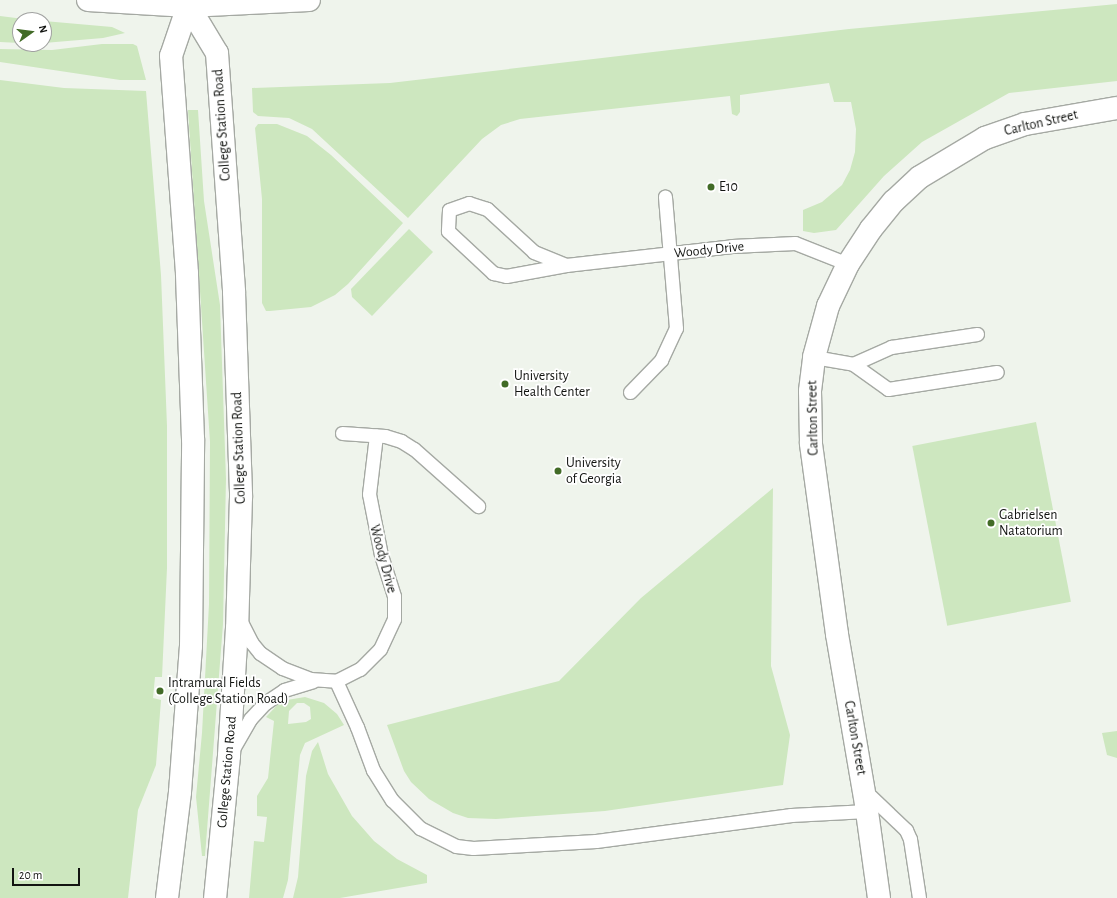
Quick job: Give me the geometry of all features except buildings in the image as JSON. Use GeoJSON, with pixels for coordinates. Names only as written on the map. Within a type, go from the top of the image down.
{"type":"FeatureCollection","features":[{"type":"Feature","properties":{"kind":"main road"},"geometry":{"type":"LineString","coordinates":[[88,0],[186,3],[309,0]]}},
{"type":"Feature","properties":{"kind":"main road"},"geometry":{"type":"LineString","coordinates":[[167,897],[180,792],[191,646],[193,439],[187,281],[171,56],[186,3]]}},
{"type":"Feature","properties":{"kind":"main road","name":"College Station Road"},"geometry":{"type":"LineString","coordinates":[[186,3],[217,54],[236,332],[241,497],[238,613],[230,756],[215,898]]}},
{"type":"Feature","properties":{"kind":"main road","name":"Carlton Street"},"geometry":{"type":"LineString","coordinates":[[879,898],[864,790],[837,634],[811,443],[810,391],[814,356],[828,306],[848,264],[894,201],[920,177],[985,138],[1025,124],[1117,108]]}},
{"type":"Feature","properties":{"kind":"lane"},"geometry":{"type":"LineString","coordinates":[[630,392],[661,360],[676,328],[672,254],[665,196]]}},
{"type":"Feature","properties":{"kind":"lane","name":"Woody Drive"},"geometry":{"type":"LineString","coordinates":[[566,265],[534,252],[487,209],[469,203],[449,210],[448,231],[493,273],[506,276],[566,265],[732,246],[795,244],[848,264]]}},
{"type":"Feature","properties":{"kind":"lane"},"geometry":{"type":"LineString","coordinates":[[852,364],[891,347],[977,334]]}},
{"type":"Feature","properties":{"kind":"lane"},"geometry":{"type":"LineString","coordinates":[[814,356],[852,364],[888,389],[998,372]]}},
{"type":"Feature","properties":{"kind":"lane"},"geometry":{"type":"LineString","coordinates":[[342,433],[390,436],[408,444],[478,506]]}},
{"type":"Feature","properties":{"kind":"lane","name":"Woody Drive"},"geometry":{"type":"LineString","coordinates":[[336,681],[372,659],[387,638],[394,618],[394,596],[379,548],[369,494],[376,435]]}},
{"type":"Feature","properties":{"kind":"lane"},"geometry":{"type":"LineString","coordinates":[[238,613],[247,635],[260,653],[282,668],[315,680],[336,681],[357,726],[373,770],[392,800],[420,828],[456,846],[473,848],[596,841],[791,815],[867,811]]}},
{"type":"Feature","properties":{"kind":"lane"},"geometry":{"type":"LineString","coordinates":[[230,756],[239,735],[262,706],[284,690],[315,680]]}},
{"type":"Feature","properties":{"kind":"lane"},"geometry":{"type":"LineString","coordinates":[[864,790],[906,830],[919,898]]}},
{"type":"Feature","properties":{"kind":"green space"},"geometry":{"type":"Polygon","coordinates":[[[1117,4],[1117,81],[1009,93],[922,142],[884,176],[836,230],[814,233],[803,231],[803,210],[822,202],[842,185],[850,170],[855,152],[856,129],[851,102],[834,102],[829,83],[740,95],[740,112],[737,116],[732,114],[730,96],[520,119],[501,125],[482,139],[408,218],[312,129],[289,118],[258,116],[253,112],[252,88],[390,83],[849,29],[1117,4]]]}},
{"type":"Feature","properties":{"kind":"green space"},"geometry":{"type":"Polygon","coordinates":[[[0,16],[12,18],[12,43],[0,42],[0,16]]]}},
{"type":"Feature","properties":{"kind":"green space"},"geometry":{"type":"Polygon","coordinates":[[[52,22],[112,27],[125,33],[103,38],[52,42],[52,22]]]}},
{"type":"Feature","properties":{"kind":"green space"},"geometry":{"type":"Polygon","coordinates":[[[102,44],[133,44],[137,46],[146,80],[120,80],[0,62],[0,49],[12,49],[12,52],[52,52],[52,50],[102,44]]]}},
{"type":"Feature","properties":{"kind":"green space"},"geometry":{"type":"Polygon","coordinates":[[[0,80],[64,88],[146,91],[161,275],[167,426],[167,568],[162,677],[155,677],[153,698],[161,700],[156,765],[138,810],[128,898],[0,898],[0,80]]]}},
{"type":"Feature","properties":{"kind":"green space"},"geometry":{"type":"Polygon","coordinates":[[[188,110],[198,110],[204,201],[220,305],[226,479],[223,624],[205,856],[202,856],[196,797],[202,733],[209,604],[210,442],[188,110]]]}},
{"type":"Feature","properties":{"kind":"green space"},"geometry":{"type":"Polygon","coordinates":[[[258,124],[277,124],[307,136],[331,155],[403,223],[348,284],[335,295],[311,307],[266,311],[262,303],[262,199],[255,128],[258,124]]]}},
{"type":"Feature","properties":{"kind":"green space"},"geometry":{"type":"Polygon","coordinates":[[[409,229],[433,252],[372,316],[352,297],[351,289],[409,229]]]}},
{"type":"Feature","properties":{"kind":"green space","name":"Gabrielsen Natatorium"},"geometry":{"type":"Polygon","coordinates":[[[1036,422],[1071,602],[947,626],[912,446],[1036,422]]]}},
{"type":"Feature","properties":{"kind":"green space"},"geometry":{"type":"Polygon","coordinates":[[[773,488],[771,666],[790,735],[783,785],[605,811],[496,819],[468,818],[453,813],[429,799],[411,782],[404,771],[387,725],[559,681],[641,598],[773,488]]]}},
{"type":"Feature","properties":{"kind":"green space"},"geometry":{"type":"Polygon","coordinates":[[[305,697],[324,703],[337,714],[344,725],[305,743],[300,755],[288,880],[283,898],[249,898],[254,841],[264,842],[267,817],[257,816],[257,796],[268,778],[274,721],[266,717],[281,701],[305,697]],[[297,703],[289,711],[288,724],[306,722],[311,719],[310,707],[304,703],[297,703]]]}},
{"type":"Feature","properties":{"kind":"green space"},"geometry":{"type":"Polygon","coordinates":[[[1117,731],[1117,758],[1107,755],[1102,733],[1117,731]]]}},
{"type":"Feature","properties":{"kind":"green space"},"geometry":{"type":"Polygon","coordinates":[[[318,742],[328,774],[352,816],[374,841],[397,859],[427,875],[427,883],[340,898],[293,898],[298,877],[306,776],[312,751],[318,742]]]}},
{"type":"Feature","properties":{"kind":"place","name":"E10"},"geometry":{"type":"Point","coordinates":[711,187]}},
{"type":"Feature","properties":{"kind":"place","name":"University Health Center"},"geometry":{"type":"Point","coordinates":[505,384]}},
{"type":"Feature","properties":{"kind":"place","name":"University of Georgia"},"geometry":{"type":"Point","coordinates":[558,471]}},
{"type":"Feature","properties":{"kind":"place","name":"Gabrielsen Natatorium"},"geometry":{"type":"Point","coordinates":[991,523]}},
{"type":"Feature","properties":{"kind":"place","name":"Intramural Fields (College Station Road)"},"geometry":{"type":"Point","coordinates":[160,691]}}]}
